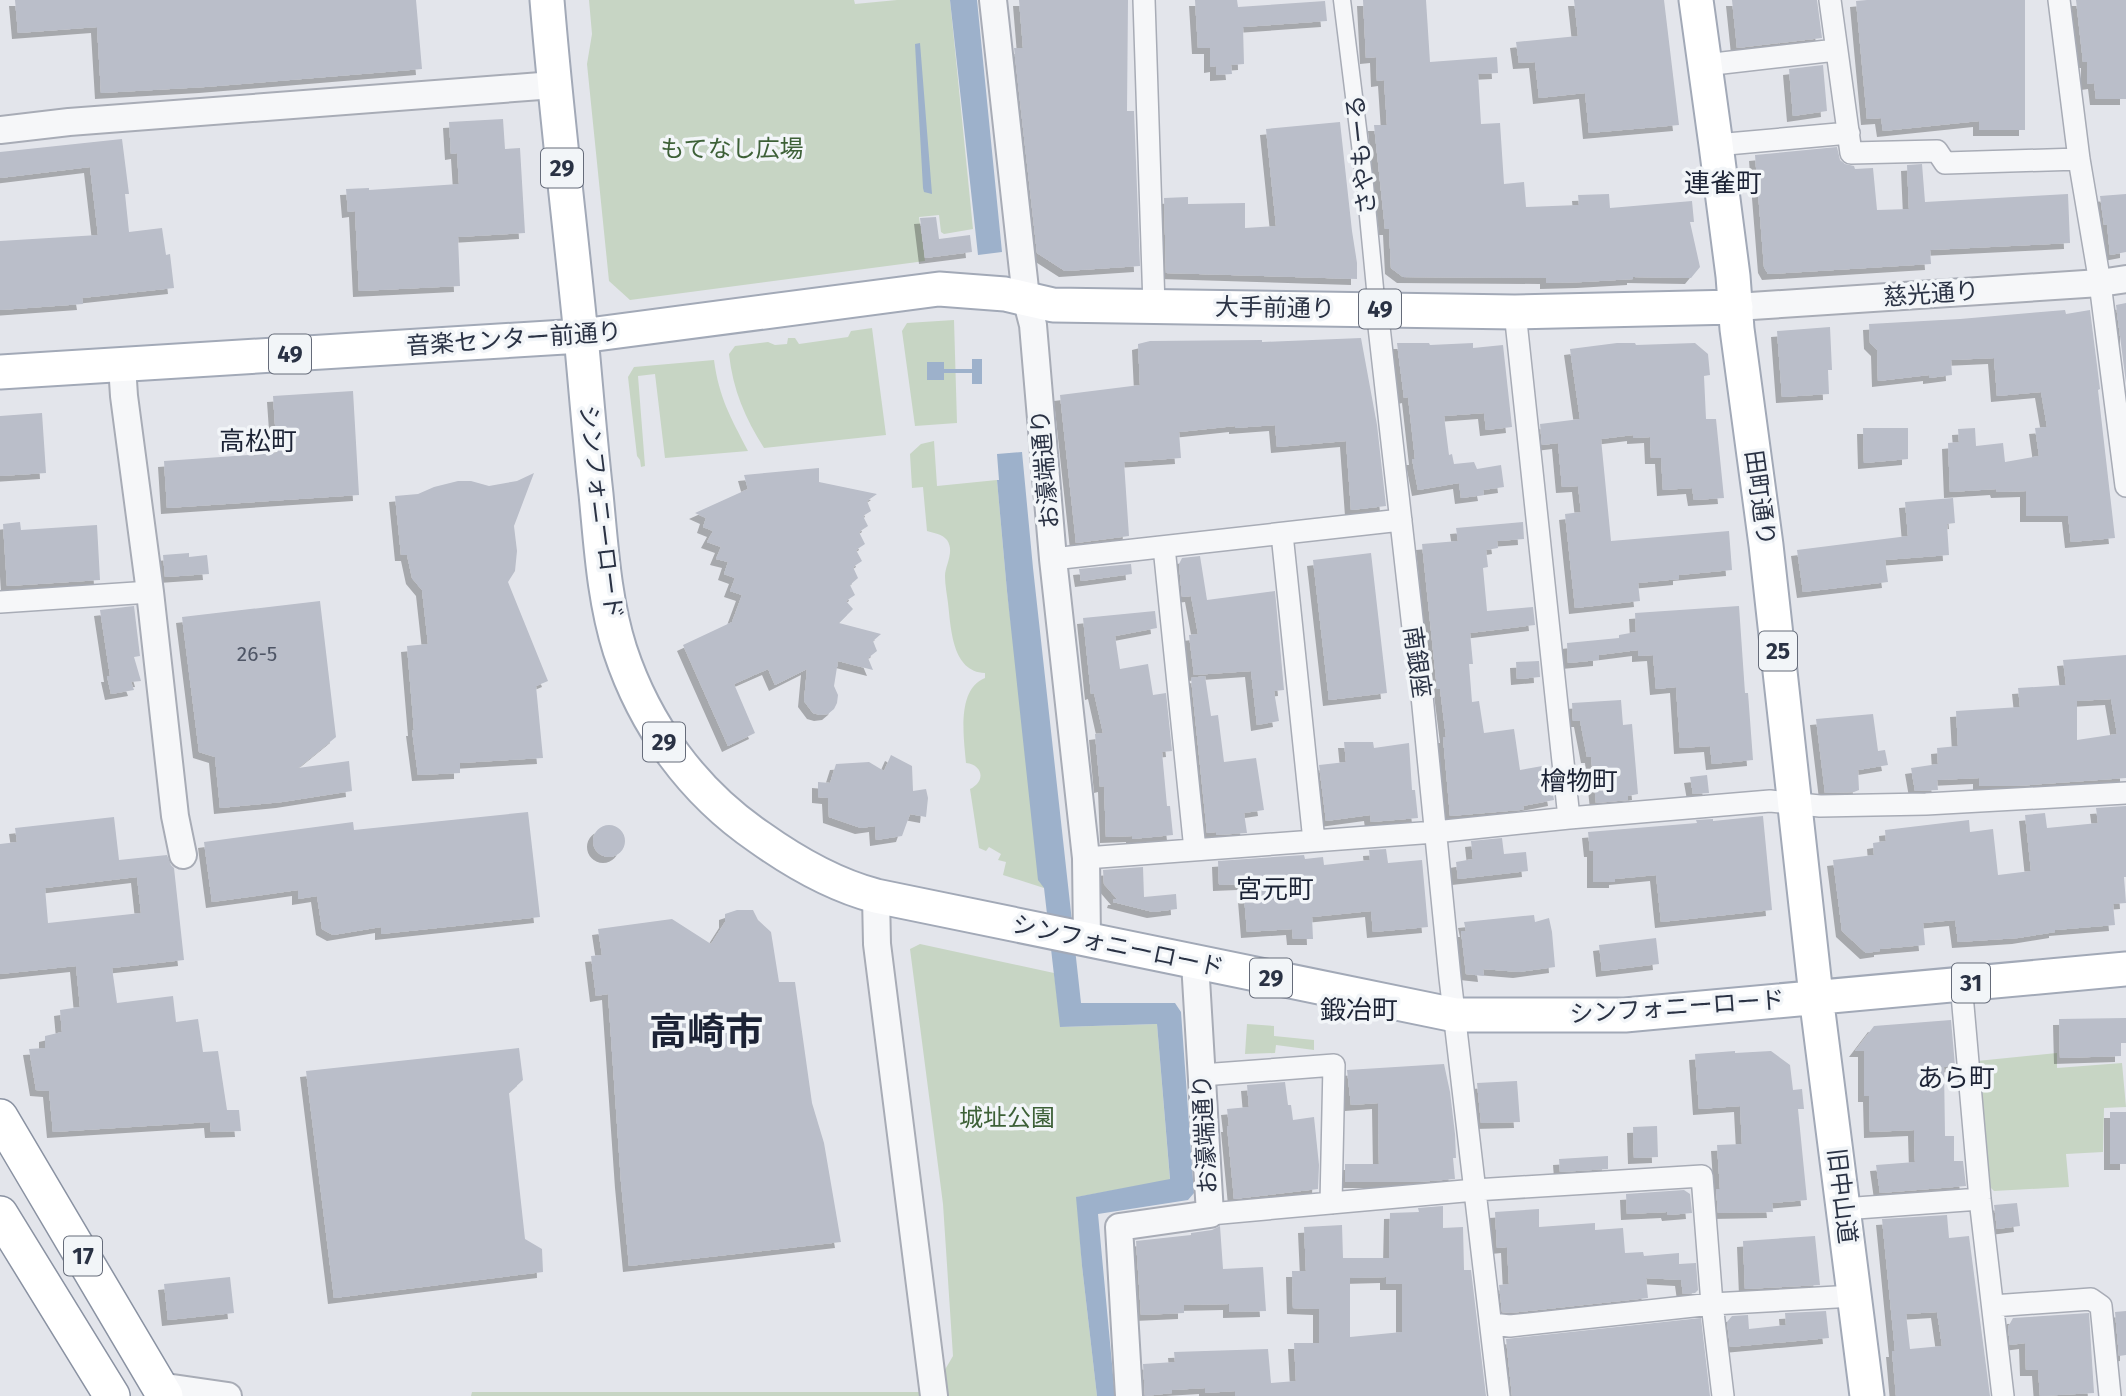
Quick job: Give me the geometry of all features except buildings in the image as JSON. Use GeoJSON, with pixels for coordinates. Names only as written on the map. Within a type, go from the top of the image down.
{"type":"FeatureCollection","features":[{"type":"Feature","properties":{"kind":"highway","name":"17"},"geometry":{"type":"LineString","coordinates":[[0,1116],[157,1393]]}},
{"type":"Feature","properties":{"kind":"highway","name":"17"},"geometry":{"type":"LineString","coordinates":[[0,1161],[157,1393]]}},
{"type":"Feature","properties":{"kind":"highway","name":"17"},"geometry":{"type":"LineString","coordinates":[[0,1214],[112,1396]]}},
{"type":"Feature","properties":{"kind":"main road","name":"29"},"geometry":{"type":"LineString","coordinates":[[547,0],[580,335]]}},
{"type":"Feature","properties":{"kind":"main road","name":"田町通り"},"geometry":{"type":"LineString","coordinates":[[1696,0],[1766,545],[1816,996]]}},
{"type":"Feature","properties":{"kind":"main road","name":"音楽センター前通り"},"geometry":{"type":"LineString","coordinates":[[0,372],[617,332],[939,289],[1026,298]]}},
{"type":"Feature","properties":{"kind":"main road","name":"大手前通り"},"geometry":{"type":"LineString","coordinates":[[1026,298],[1053,305],[1515,313],[1736,307]]}},
{"type":"Feature","properties":{"kind":"main road","name":"シンフォニーロード"},"geometry":{"type":"LineString","coordinates":[[580,335],[601,553],[612,618],[620,650],[646,713],[682,766],[704,792],[740,824],[778,850],[852,890],[1455,1015],[1625,1016],[2126,969]]}},
{"type":"Feature","properties":{"kind":"main road","name":"旧中山道"},"geometry":{"type":"LineString","coordinates":[[1816,996],[1867,1396]]}},
{"type":"Feature","properties":{"kind":"street","name":"お濠端通り"},"geometry":{"type":"LineString","coordinates":[[993,0],[1026,298],[1033,326],[1053,559],[1086,858],[1087,939]]}},
{"type":"Feature","properties":{"kind":"street"},"geometry":{"type":"LineString","coordinates":[[1144,0],[1154,306]]}},
{"type":"Feature","properties":{"kind":"street","name":"さやもーる"},"geometry":{"type":"LineString","coordinates":[[1342,0],[1377,309]]}},
{"type":"Feature","properties":{"kind":"street"},"geometry":{"type":"LineString","coordinates":[[1830,0],[1851,153],[1937,151],[1945,163],[2079,159]]}},
{"type":"Feature","properties":{"kind":"street"},"geometry":{"type":"LineString","coordinates":[[2059,0],[2079,159],[2113,281],[2126,486]]}},
{"type":"Feature","properties":{"kind":"street"},"geometry":{"type":"LineString","coordinates":[[1705,65],[1836,51]]}},
{"type":"Feature","properties":{"kind":"street"},"geometry":{"type":"LineString","coordinates":[[0,130],[69,122],[554,85]]}},
{"type":"Feature","properties":{"kind":"street"},"geometry":{"type":"LineString","coordinates":[[1716,145],[1849,133]]}},
{"type":"Feature","properties":{"kind":"street","name":"慈光通り"},"geometry":{"type":"LineString","coordinates":[[1736,307],[2113,281]]}},
{"type":"Feature","properties":{"kind":"street","name":"南銀座"},"geometry":{"type":"LineString","coordinates":[[1377,309],[1499,1396]]}},
{"type":"Feature","properties":{"kind":"street"},"geometry":{"type":"LineString","coordinates":[[1515,313],[1569,818]]}},
{"type":"Feature","properties":{"kind":"street"},"geometry":{"type":"LineString","coordinates":[[122,365],[175,816],[183,855]]}},
{"type":"Feature","properties":{"kind":"street"},"geometry":{"type":"LineString","coordinates":[[1053,559],[1401,520]]}},
{"type":"Feature","properties":{"kind":"street"},"geometry":{"type":"LineString","coordinates":[[1282,534],[1314,841]]}},
{"type":"Feature","properties":{"kind":"street"},"geometry":{"type":"LineString","coordinates":[[1164,547],[1195,850]]}},
{"type":"Feature","properties":{"kind":"street"},"geometry":{"type":"LineString","coordinates":[[0,602],[150,592]]}},
{"type":"Feature","properties":{"kind":"street"},"geometry":{"type":"LineString","coordinates":[[1086,858],[1435,832],[1770,802],[1820,806],[1926,804],[2126,793]]}},
{"type":"Feature","properties":{"kind":"street"},"geometry":{"type":"LineString","coordinates":[[876,896],[877,944],[933,1396]]}},
{"type":"Feature","properties":{"kind":"street","name":"お濠端通り"},"geometry":{"type":"LineString","coordinates":[[1129,1396],[1119,1227],[1210,1214],[1195,962]]}},
{"type":"Feature","properties":{"kind":"street"},"geometry":{"type":"LineString","coordinates":[[1961,983],[1980,1199],[2003,1396]]}},
{"type":"Feature","properties":{"kind":"street"},"geometry":{"type":"LineString","coordinates":[[1202,1076],[1334,1065],[1331,1203]]}},
{"type":"Feature","properties":{"kind":"street"},"geometry":{"type":"LineString","coordinates":[[1210,1214],[1475,1190],[1702,1176],[1712,1304],[1723,1396]]}},
{"type":"Feature","properties":{"kind":"street"},"geometry":{"type":"LineString","coordinates":[[1843,1209],[1980,1199]]}},
{"type":"Feature","properties":{"kind":"street"},"geometry":{"type":"LineString","coordinates":[[1491,1324],[1510,1326],[1712,1304],[1854,1296]]}},
{"type":"Feature","properties":{"kind":"street"},"geometry":{"type":"LineString","coordinates":[[1993,1306],[2091,1299],[2101,1306],[2110,1396]]}},
{"type":"Feature","properties":{"kind":"street"},"geometry":{"type":"LineString","coordinates":[[157,1393],[228,1396]]}},
{"type":"Feature","properties":{"kind":"green space","name":"もてなし広場"},"geometry":{"type":"Polygon","coordinates":[[[589,0],[854,0],[855,4],[897,0],[950,0],[973,229],[944,234],[941,232],[939,215],[919,217],[925,261],[630,300],[609,281],[587,64],[592,34],[589,0]]]}},
{"type":"Feature","properties":{"kind":"green space"},"geometry":{"type":"Polygon","coordinates":[[[954,320],[957,423],[915,426],[902,331],[907,323],[954,320]]]}},
{"type":"Feature","properties":{"kind":"green space"},"geometry":{"type":"Polygon","coordinates":[[[872,328],[886,435],[764,448],[751,426],[737,392],[729,354],[735,346],[768,342],[775,345],[787,344],[788,338],[795,338],[799,344],[848,337],[851,331],[872,328]]]}},
{"type":"Feature","properties":{"kind":"green space"},"geometry":{"type":"Polygon","coordinates":[[[714,360],[722,397],[748,451],[665,458],[655,374],[638,376],[645,466],[641,467],[637,456],[628,377],[634,367],[714,360]]]}},
{"type":"Feature","properties":{"kind":"green space"},"geometry":{"type":"Polygon","coordinates":[[[934,441],[937,486],[997,480],[1007,591],[1044,888],[1003,875],[1006,862],[998,860],[1001,854],[989,847],[986,851],[979,848],[970,789],[979,782],[980,774],[976,767],[966,763],[964,716],[970,693],[976,684],[985,678],[985,673],[974,671],[966,665],[955,647],[945,579],[949,545],[943,536],[927,531],[923,487],[912,488],[910,454],[921,444],[934,441]]]}},
{"type":"Feature","properties":{"kind":"green space","name":"城址公園"},"geometry":{"type":"Polygon","coordinates":[[[920,944],[1054,973],[1061,1027],[1157,1024],[1170,1180],[1077,1197],[1097,1396],[947,1396],[943,1373],[953,1356],[943,1204],[910,949],[920,944]]]}},
{"type":"Feature","properties":{"kind":"green space"},"geometry":{"type":"Polygon","coordinates":[[[1247,1024],[1274,1026],[1274,1036],[1314,1040],[1314,1050],[1276,1045],[1275,1053],[1245,1054],[1247,1024]]]}},
{"type":"Feature","properties":{"kind":"green space"},"geometry":{"type":"Polygon","coordinates":[[[2057,1053],[2057,1068],[2122,1063],[2126,1107],[2104,1108],[2103,1152],[2066,1154],[2069,1187],[1994,1191],[1986,1183],[1977,1061],[2057,1053]]]}},
{"type":"Feature","properties":{"kind":"green space"},"geometry":{"type":"Polygon","coordinates":[[[472,1392],[924,1392],[925,1396],[471,1396],[472,1392]]]}},
{"type":"Feature","properties":{"kind":"water"},"geometry":{"type":"Polygon","coordinates":[[[950,0],[977,0],[1002,252],[978,255],[950,0]]]}},
{"type":"Feature","properties":{"kind":"water"},"geometry":{"type":"Polygon","coordinates":[[[920,43],[932,194],[924,192],[923,188],[915,44],[920,43]]]}},
{"type":"Feature","properties":{"kind":"water"},"geometry":{"type":"Polygon","coordinates":[[[972,359],[982,359],[982,384],[972,384],[972,373],[944,373],[944,380],[927,380],[927,362],[944,362],[944,369],[972,369],[972,359]]]}},
{"type":"Feature","properties":{"kind":"water"},"geometry":{"type":"Polygon","coordinates":[[[1022,452],[1081,1003],[1175,1003],[1181,1012],[1194,1193],[1188,1200],[1098,1214],[1115,1396],[1097,1396],[1076,1197],[1170,1179],[1157,1024],[1060,1027],[1044,888],[1038,880],[997,480],[997,454],[1022,452]]]}},
{"type":"Feature","properties":{"kind":"district","name":"連雀町"},"geometry":{"type":"Point","coordinates":[1723,183]}},
{"type":"Feature","properties":{"kind":"district","name":"高松町"},"geometry":{"type":"Point","coordinates":[258,441]}},
{"type":"Feature","properties":{"kind":"district","name":"檜物町"},"geometry":{"type":"Point","coordinates":[1579,781]}},
{"type":"Feature","properties":{"kind":"district","name":"宮元町"},"geometry":{"type":"Point","coordinates":[1275,889]}},
{"type":"Feature","properties":{"kind":"district","name":"鍛冶町"},"geometry":{"type":"Point","coordinates":[1359,1010]}},
{"type":"Feature","properties":{"kind":"district","name":"高崎市"},"geometry":{"type":"Point","coordinates":[706,1032]}},
{"type":"Feature","properties":{"kind":"district","name":"あら町"},"geometry":{"type":"Point","coordinates":[1956,1078]}}]}
